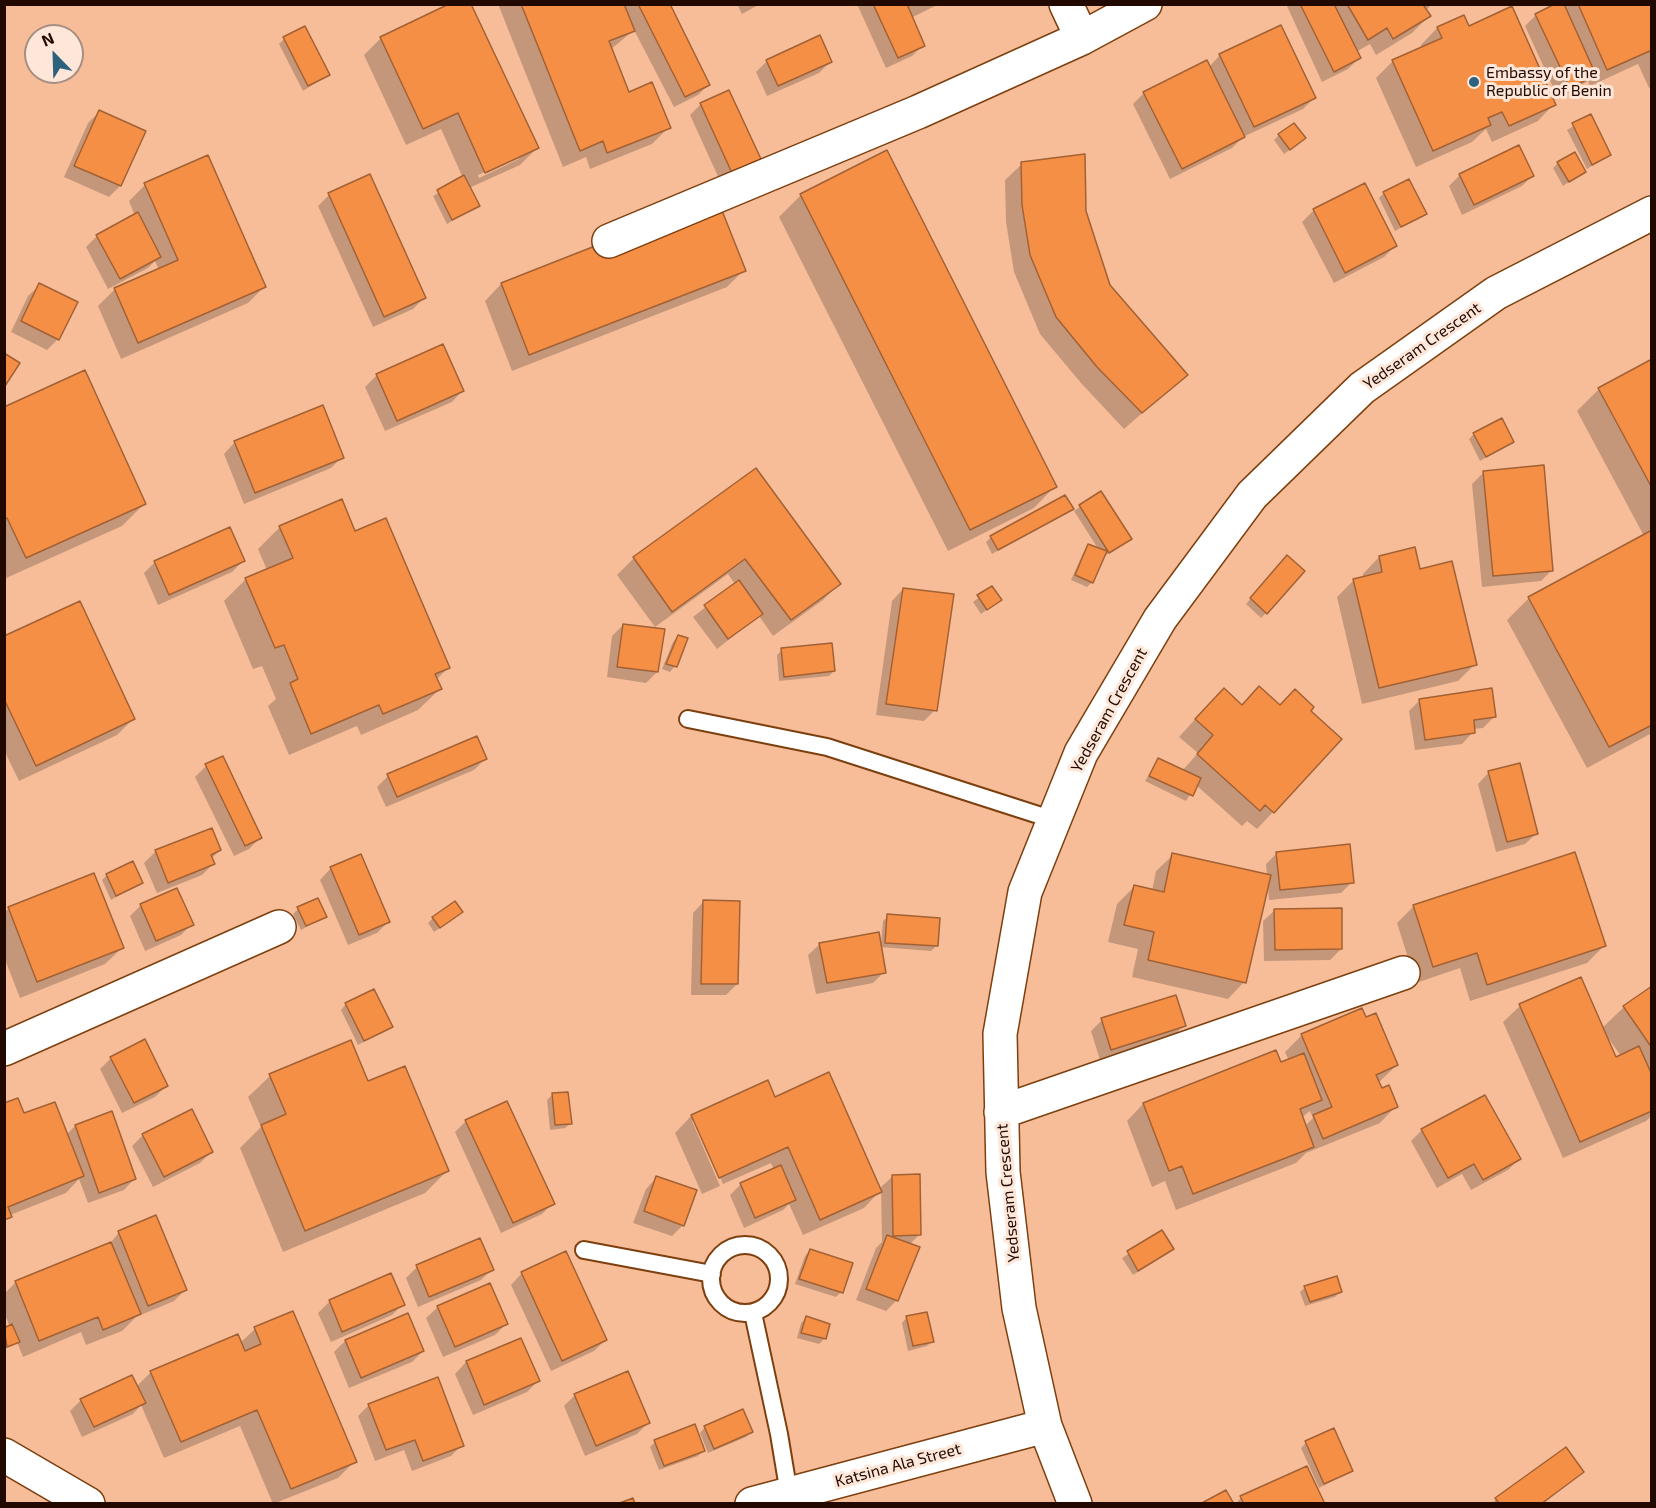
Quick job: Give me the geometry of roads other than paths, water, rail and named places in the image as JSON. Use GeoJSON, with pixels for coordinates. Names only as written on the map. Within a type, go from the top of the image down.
{"type":"FeatureCollection","features":[{"type":"Feature","properties":{"kind":"street"},"geometry":{"type":"LineString","coordinates":[[1066,4],[1082,38]]}},
{"type":"Feature","properties":{"kind":"street"},"geometry":{"type":"LineString","coordinates":[[609,242],[918,112],[1082,38],[1145,4]]}},
{"type":"Feature","properties":{"kind":"street","name":"Yedseram Crescent"},"geometry":{"type":"LineString","coordinates":[[1075,1503],[1045,1426],[1019,1308],[1003,1172],[1000,1034],[1025,892],[1081,753],[1160,619],[1252,495],[1362,388],[1496,293],[1652,213]]}},
{"type":"Feature","properties":{"kind":"street"},"geometry":{"type":"LineString","coordinates":[[4,1049],[279,927]]}},
{"type":"Feature","properties":{"kind":"street"},"geometry":{"type":"LineString","coordinates":[[1001,1112],[1403,973]]}},
{"type":"Feature","properties":{"kind":"street","name":"Katsina Ala Street"},"geometry":{"type":"LineString","coordinates":[[752,1503],[1045,1426]]}},
{"type":"Feature","properties":{"kind":"street"},"geometry":{"type":"LineString","coordinates":[[4,1455],[88,1503]]}},
{"type":"Feature","properties":{"kind":"lane"},"geometry":{"type":"LineString","coordinates":[[688,719],[827,747],[1054,820]]}},
{"type":"Feature","properties":{"kind":"lane"},"geometry":{"type":"LineString","coordinates":[[747,1244],[765,1251],[777,1266],[779,1286],[770,1303],[753,1313],[733,1311],[717,1300],[710,1282],[715,1263],[728,1249],[747,1244]]}},
{"type":"Feature","properties":{"kind":"lane"},"geometry":{"type":"LineString","coordinates":[[584,1250],[712,1274]]}},
{"type":"Feature","properties":{"kind":"lane"},"geometry":{"type":"LineString","coordinates":[[753,1313],[789,1494]]}},
{"type":"Feature","properties":{"kind":"place","name":"Embassy of the Republic of Benin"},"geometry":{"type":"Point","coordinates":[1474,82]}}]}
